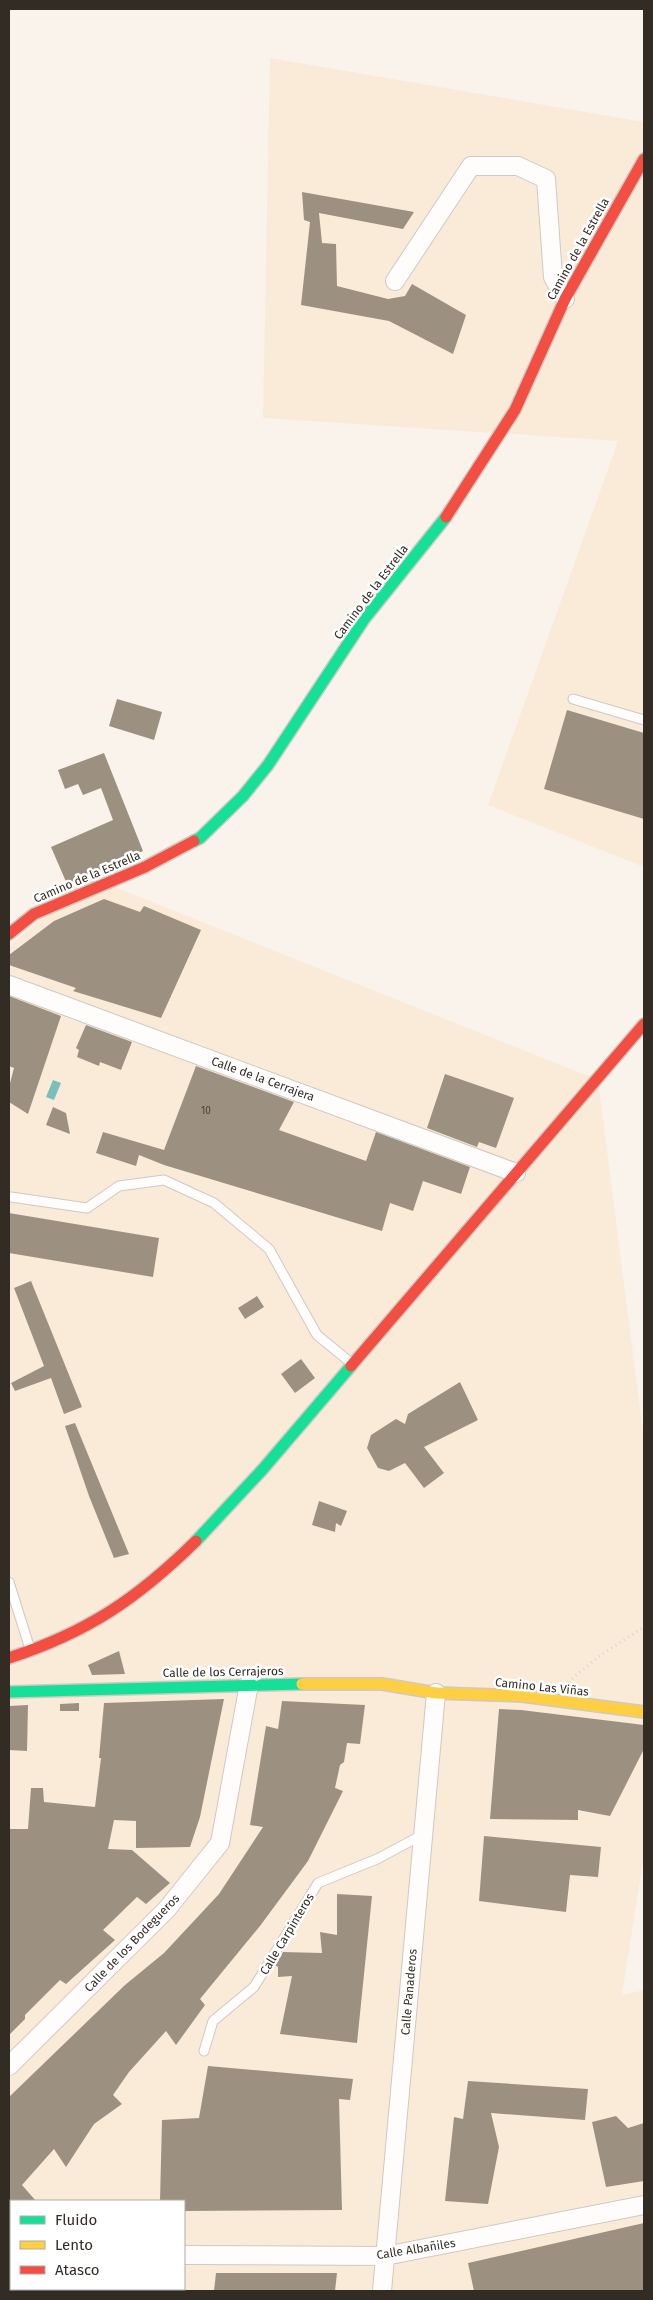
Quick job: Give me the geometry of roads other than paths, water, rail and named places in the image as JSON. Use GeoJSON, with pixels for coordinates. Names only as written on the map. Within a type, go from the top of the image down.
{"type":"FeatureCollection","features":[{"type":"Feature","properties":{"kind":"main road","name":"Camino de la Estrella"},"geometry":{"type":"LineString","coordinates":[[9,934],[34,914],[145,867],[200,838],[243,796],[268,765],[365,618],[455,505],[515,410],[565,299],[644,159]]}},
{"type":"Feature","properties":{"kind":"main road"},"geometry":{"type":"LineString","coordinates":[[9,1658],[31,1652],[97,1621],[152,1583],[198,1541],[644,1024]]}},
{"type":"Feature","properties":{"kind":"main road","name":"Calle de los Cerrajeros"},"geometry":{"type":"LineString","coordinates":[[9,1692],[249,1684],[382,1684],[436,1693]]}},
{"type":"Feature","properties":{"kind":"main road","name":"Camino Las Viñas"},"geometry":{"type":"LineString","coordinates":[[436,1693],[522,1696],[644,1712]]}},
{"type":"Feature","properties":{"kind":"street"},"geometry":{"type":"LineString","coordinates":[[395,281],[472,166],[518,166],[546,179],[553,277],[565,299]]}},
{"type":"Feature","properties":{"kind":"street","name":"Calle de la Cerrajera"},"geometry":{"type":"LineString","coordinates":[[9,985],[516,1174]]}},
{"type":"Feature","properties":{"kind":"street","name":"Calle de los Bodegueros"},"geometry":{"type":"LineString","coordinates":[[9,2066],[168,1909],[220,1843],[249,1684]]}},
{"type":"Feature","properties":{"kind":"street","name":"Calle Panaderos"},"geometry":{"type":"LineString","coordinates":[[382,2291],[436,1693]]}},
{"type":"Feature","properties":{"kind":"street","name":"Calle Albañiles"},"geometry":{"type":"LineString","coordinates":[[185,2255],[385,2256],[644,2205]]}},
{"type":"Feature","properties":{"kind":"lane"},"geometry":{"type":"LineString","coordinates":[[572,698],[644,720]]}},
{"type":"Feature","properties":{"kind":"lane"},"geometry":{"type":"LineString","coordinates":[[11,1197],[87,1208],[119,1186],[164,1180],[214,1203],[270,1249],[317,1335],[352,1364]]}},
{"type":"Feature","properties":{"kind":"lane"},"geometry":{"type":"LineString","coordinates":[[9,1582],[31,1652]]}},
{"type":"Feature","properties":{"kind":"lane","name":"Calle Carpinteros"},"geometry":{"type":"LineString","coordinates":[[204,2051],[212,2021],[254,1987],[318,1883],[376,1859],[424,1833]]}},
{"type":"Feature","properties":{"kind":"water"},"geometry":{"type":"Polygon","coordinates":[[[53,1080],[61,1083],[54,1100],[46,1097],[53,1080]]]}}]}
